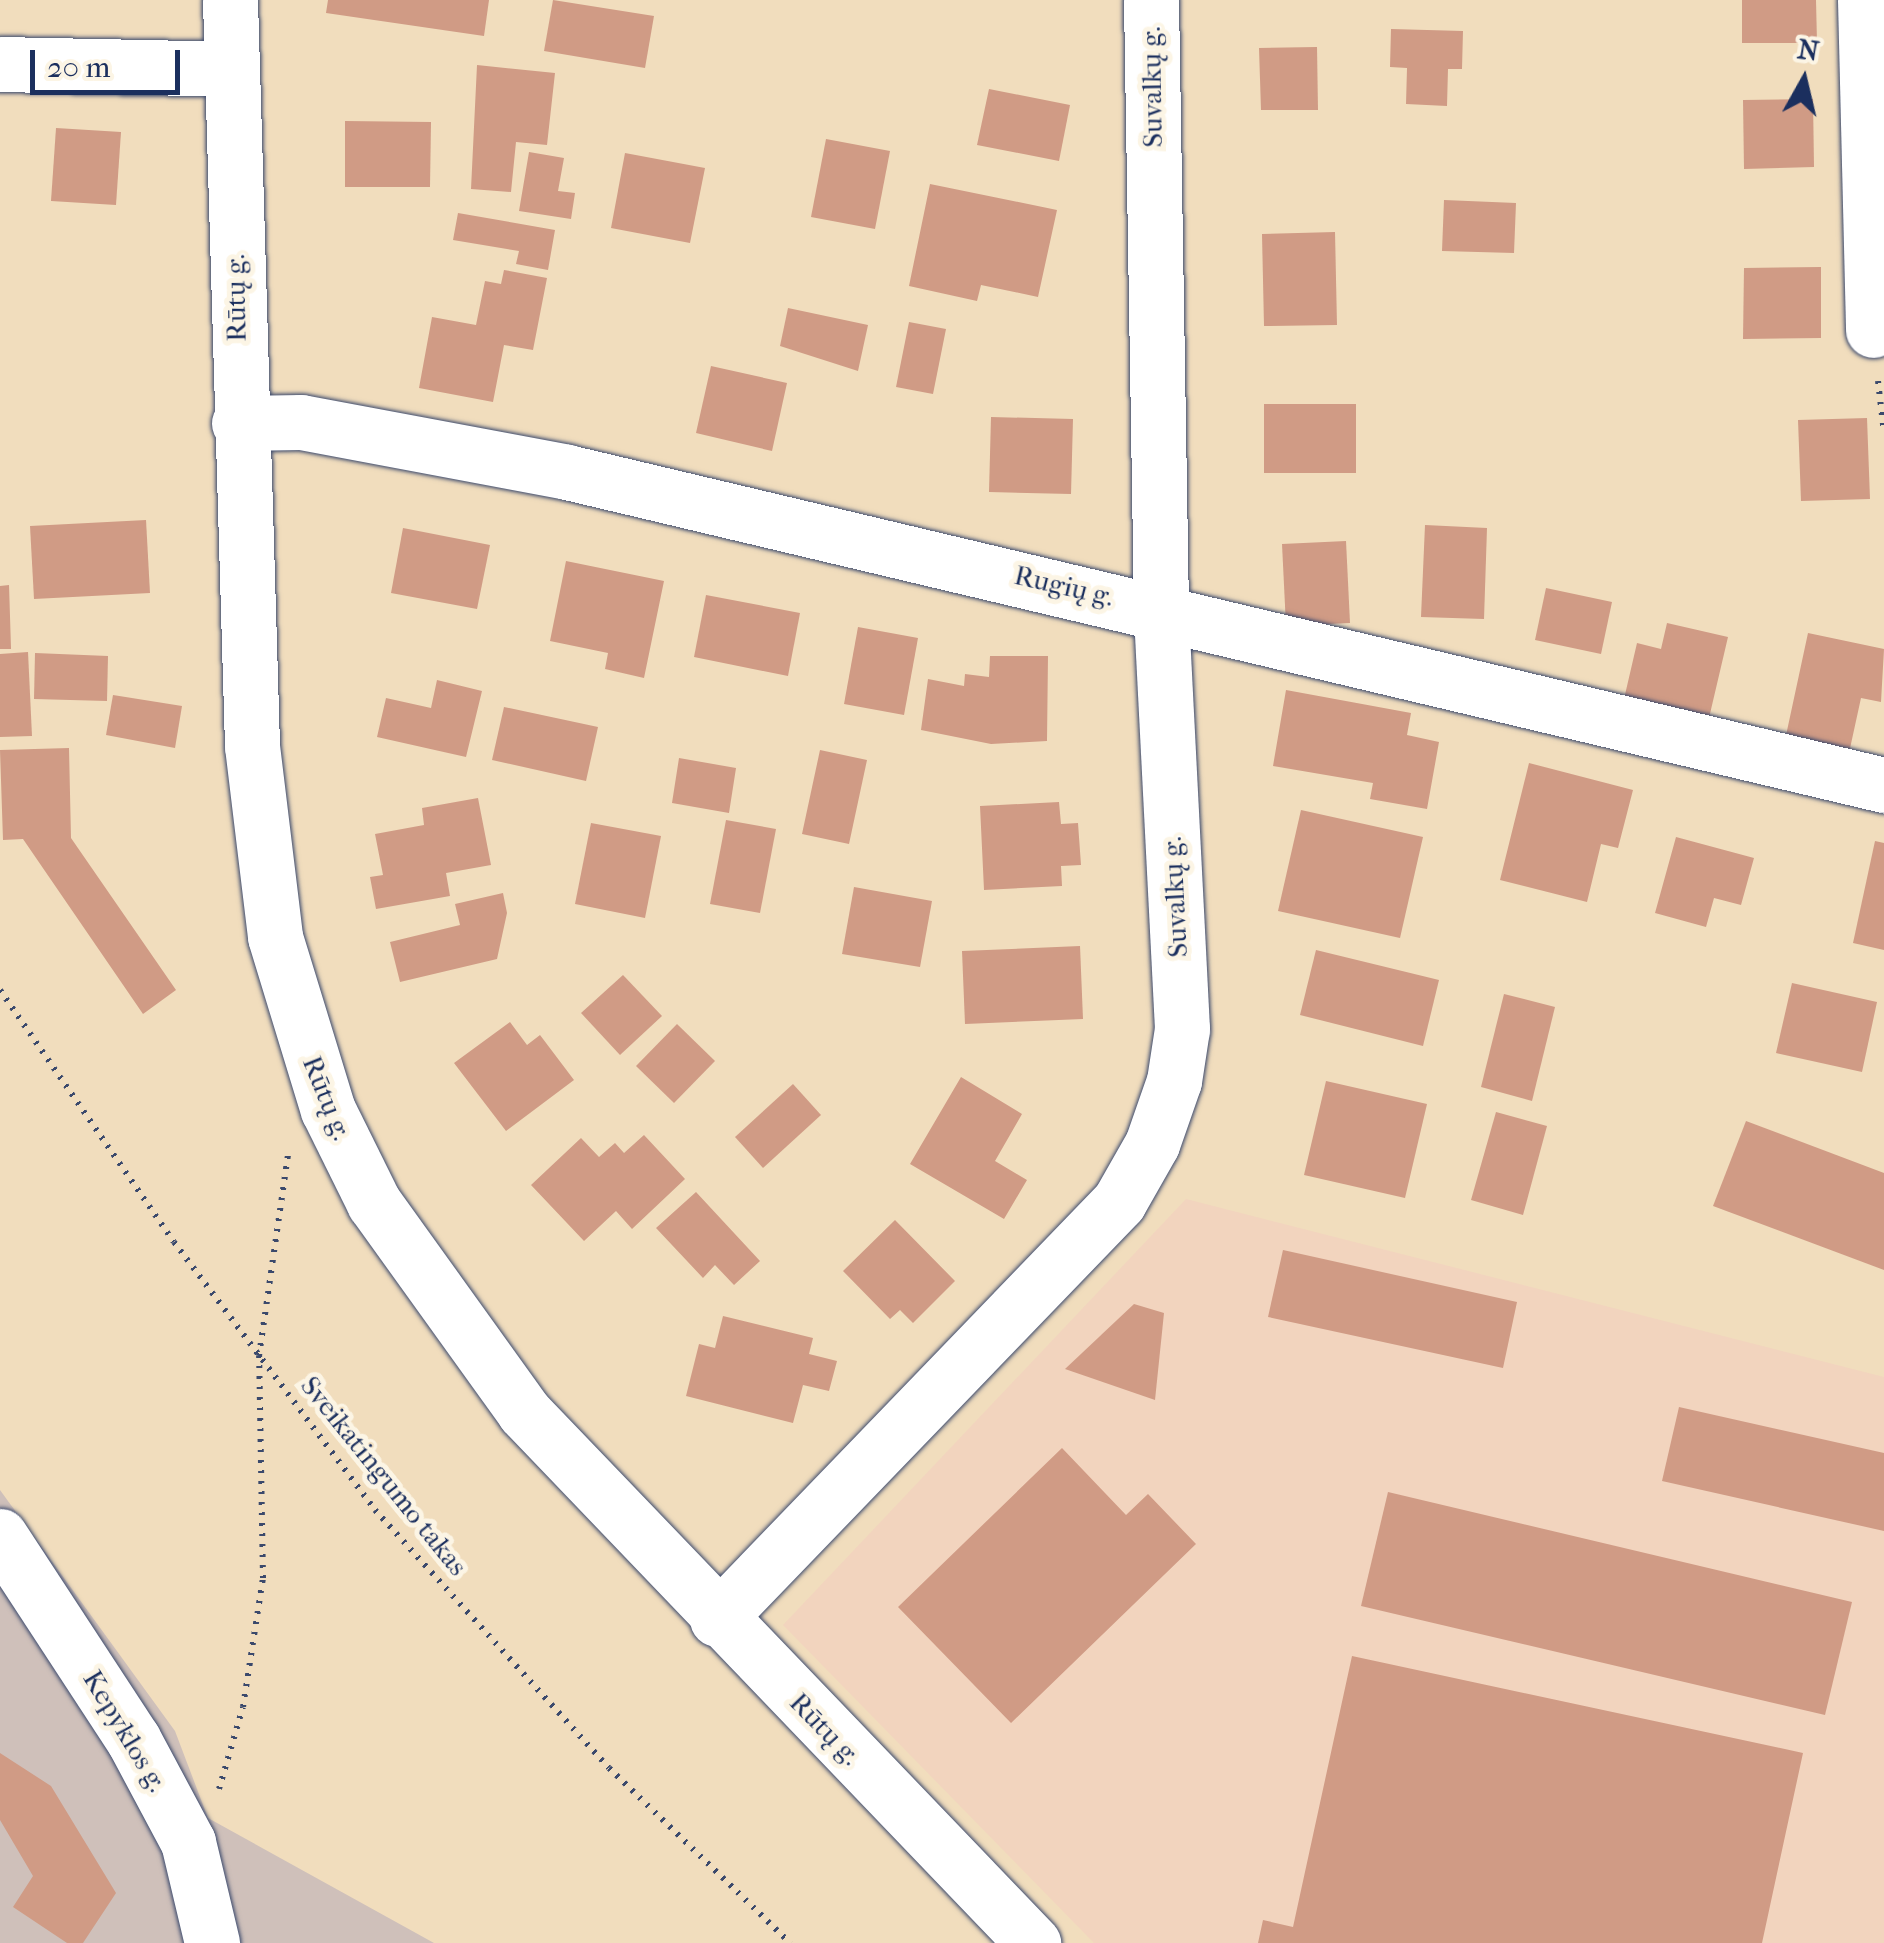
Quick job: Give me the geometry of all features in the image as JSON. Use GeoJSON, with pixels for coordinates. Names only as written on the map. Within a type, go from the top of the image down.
{"type":"FeatureCollection","features":[{"type":"Feature","properties":{"kind":"street","name":"Rūtų g."},"geometry":{"type":"LineString","coordinates":[[230,0],[239,423],[262,848],[275,936],[328,1110],[374,1202],[440,1303],[524,1412],[1032,1943]]}},
{"type":"Feature","properties":{"kind":"street","name":"Suvalkų g."},"geometry":{"type":"LineString","coordinates":[[718,1619],[1062,1267],[1119,1202],[1152,1144],[1174,1081],[1182,1028],[1160,608],[1151,0]]}},
{"type":"Feature","properties":{"kind":"street"},"geometry":{"type":"LineString","coordinates":[[1865,0],[1872,330]]}},
{"type":"Feature","properties":{"kind":"street"},"geometry":{"type":"LineString","coordinates":[[0,64],[232,68]]}},
{"type":"Feature","properties":{"kind":"street","name":"Rugių g."},"geometry":{"type":"LineString","coordinates":[[239,423],[301,422],[567,472],[1160,608],[1884,785]]}},
{"type":"Feature","properties":{"kind":"street","name":"Kepyklos g."},"geometry":{"type":"LineString","coordinates":[[0,1536],[133,1739],[188,1842],[212,1943]]}},
{"type":"Feature","properties":{"kind":"path","name":"Sveikatingumo takas"},"geometry":{"type":"LineString","coordinates":[[0,990],[259,1356],[375,1510],[609,1768],[790,1943]]}},
{"type":"Feature","properties":{"kind":"path"},"geometry":{"type":"LineString","coordinates":[[188,1842],[227,1776],[263,1578],[259,1356],[290,1141]]}},
{"type":"Feature","properties":{"kind":"shaded area"},"geometry":{"type":"Polygon","coordinates":[[[1186,1199],[1884,1377],[1884,1943],[1094,1943],[783,1625],[1186,1199]]]}},
{"type":"Feature","properties":{"kind":"shaded area"},"geometry":{"type":"Polygon","coordinates":[[[0,1490],[175,1731],[208,1818],[434,1943],[0,1943],[0,1490]]]}},
{"type":"Feature","properties":{"kind":"building"},"geometry":{"type":"Polygon","coordinates":[[[328,0],[489,0],[484,36],[326,13],[328,0]]]}},
{"type":"Feature","properties":{"kind":"building"},"geometry":{"type":"Polygon","coordinates":[[[553,0],[654,16],[645,68],[544,51],[553,0]]]}},
{"type":"Feature","properties":{"kind":"building"},"geometry":{"type":"Polygon","coordinates":[[[1742,0],[1816,0],[1817,43],[1742,43],[1742,0]]]}},
{"type":"Feature","properties":{"kind":"building"},"geometry":{"type":"Polygon","coordinates":[[[1391,29],[1463,31],[1462,69],[1448,69],[1447,106],[1406,104],[1407,68],[1390,67],[1391,29]]]}},
{"type":"Feature","properties":{"kind":"building"},"geometry":{"type":"Polygon","coordinates":[[[1317,47],[1318,110],[1261,110],[1259,48],[1317,47]]]}},
{"type":"Feature","properties":{"kind":"building"},"geometry":{"type":"Polygon","coordinates":[[[477,65],[555,73],[547,145],[516,142],[511,192],[471,189],[477,65]]]}},
{"type":"Feature","properties":{"kind":"building"},"geometry":{"type":"Polygon","coordinates":[[[989,89],[1070,105],[1059,161],[977,145],[989,89]]]}},
{"type":"Feature","properties":{"kind":"building"},"geometry":{"type":"Polygon","coordinates":[[[1813,99],[1814,167],[1744,169],[1743,100],[1813,99]]]}},
{"type":"Feature","properties":{"kind":"building"},"geometry":{"type":"Polygon","coordinates":[[[345,121],[431,122],[430,187],[345,187],[345,121]]]}},
{"type":"Feature","properties":{"kind":"building"},"geometry":{"type":"Polygon","coordinates":[[[56,128],[121,132],[116,205],[51,201],[56,128]]]}},
{"type":"Feature","properties":{"kind":"building"},"geometry":{"type":"Polygon","coordinates":[[[826,139],[890,151],[875,229],[811,217],[826,139]]]}},
{"type":"Feature","properties":{"kind":"building"},"geometry":{"type":"Polygon","coordinates":[[[529,152],[564,158],[558,191],[575,193],[571,219],[519,211],[529,152]]]}},
{"type":"Feature","properties":{"kind":"building"},"geometry":{"type":"Polygon","coordinates":[[[625,153],[705,168],[690,243],[611,228],[625,153]]]}},
{"type":"Feature","properties":{"kind":"building"},"geometry":{"type":"Polygon","coordinates":[[[930,184],[1057,210],[1038,297],[981,285],[977,301],[909,286],[930,184]]]}},
{"type":"Feature","properties":{"kind":"building"},"geometry":{"type":"Polygon","coordinates":[[[1444,200],[1516,203],[1514,253],[1442,251],[1444,200]]]}},
{"type":"Feature","properties":{"kind":"building"},"geometry":{"type":"Polygon","coordinates":[[[458,213],[555,230],[548,270],[516,264],[519,251],[453,240],[458,213]]]}},
{"type":"Feature","properties":{"kind":"building"},"geometry":{"type":"Polygon","coordinates":[[[1335,232],[1337,325],[1264,326],[1262,234],[1335,232]]]}},
{"type":"Feature","properties":{"kind":"building"},"geometry":{"type":"Polygon","coordinates":[[[1821,267],[1821,338],[1743,339],[1744,268],[1821,267]]]}},
{"type":"Feature","properties":{"kind":"building"},"geometry":{"type":"Polygon","coordinates":[[[504,270],[547,278],[533,350],[504,345],[493,402],[419,388],[432,317],[476,325],[485,281],[501,284],[504,270]]]}},
{"type":"Feature","properties":{"kind":"building"},"geometry":{"type":"Polygon","coordinates":[[[788,308],[868,325],[858,371],[780,346],[788,308]]]}},
{"type":"Feature","properties":{"kind":"building"},"geometry":{"type":"Polygon","coordinates":[[[909,322],[946,329],[933,394],[896,387],[909,322]]]}},
{"type":"Feature","properties":{"kind":"building"},"geometry":{"type":"Polygon","coordinates":[[[711,366],[787,383],[772,451],[696,433],[711,366]]]}},
{"type":"Feature","properties":{"kind":"building"},"geometry":{"type":"Polygon","coordinates":[[[1264,404],[1356,404],[1356,473],[1264,473],[1264,404]]]}},
{"type":"Feature","properties":{"kind":"building"},"geometry":{"type":"Polygon","coordinates":[[[991,417],[1073,419],[1071,494],[989,492],[991,417]]]}},
{"type":"Feature","properties":{"kind":"building"},"geometry":{"type":"Polygon","coordinates":[[[1867,418],[1870,499],[1801,501],[1798,420],[1867,418]]]}},
{"type":"Feature","properties":{"kind":"building"},"geometry":{"type":"Polygon","coordinates":[[[146,520],[150,593],[34,599],[30,526],[146,520]]]}},
{"type":"Feature","properties":{"kind":"building"},"geometry":{"type":"Polygon","coordinates":[[[1425,525],[1487,528],[1484,619],[1421,617],[1425,525]]]}},
{"type":"Feature","properties":{"kind":"building"},"geometry":{"type":"Polygon","coordinates":[[[403,528],[490,545],[477,609],[391,593],[403,528]]]}},
{"type":"Feature","properties":{"kind":"building"},"geometry":{"type":"Polygon","coordinates":[[[1346,541],[1350,623],[1286,626],[1282,544],[1346,541]]]}},
{"type":"Feature","properties":{"kind":"building"},"geometry":{"type":"Polygon","coordinates":[[[566,561],[664,581],[644,678],[605,669],[608,653],[550,641],[566,561]]]}},
{"type":"Feature","properties":{"kind":"building"},"geometry":{"type":"Polygon","coordinates":[[[9,585],[11,649],[0,649],[0,586],[9,585]]]}},
{"type":"Feature","properties":{"kind":"building"},"geometry":{"type":"Polygon","coordinates":[[[1546,588],[1612,602],[1601,654],[1535,640],[1546,588]]]}},
{"type":"Feature","properties":{"kind":"building"},"geometry":{"type":"Polygon","coordinates":[[[706,595],[800,613],[788,676],[694,657],[706,595]]]}},
{"type":"Feature","properties":{"kind":"building"},"geometry":{"type":"Polygon","coordinates":[[[1667,623],[1728,637],[1709,718],[1624,699],[1637,643],[1661,649],[1667,623]]]}},
{"type":"Feature","properties":{"kind":"building"},"geometry":{"type":"Polygon","coordinates":[[[858,627],[918,638],[904,715],[844,704],[858,627]]]}},
{"type":"Feature","properties":{"kind":"building"},"geometry":{"type":"Polygon","coordinates":[[[1808,633],[1884,649],[1881,702],[1861,698],[1849,753],[1785,740],[1808,633]]]}},
{"type":"Feature","properties":{"kind":"building"},"geometry":{"type":"Polygon","coordinates":[[[28,652],[32,736],[0,737],[0,654],[28,652]]]}},
{"type":"Feature","properties":{"kind":"building"},"geometry":{"type":"Polygon","coordinates":[[[35,653],[108,656],[107,701],[34,699],[35,653]]]}},
{"type":"Feature","properties":{"kind":"building"},"geometry":{"type":"Polygon","coordinates":[[[990,656],[1048,656],[1047,741],[991,744],[921,730],[928,679],[964,686],[965,674],[989,677],[990,656]]]}},
{"type":"Feature","properties":{"kind":"building"},"geometry":{"type":"Polygon","coordinates":[[[437,680],[482,691],[466,757],[377,737],[386,698],[431,708],[437,680]]]}},
{"type":"Feature","properties":{"kind":"building"},"geometry":{"type":"Polygon","coordinates":[[[1286,690],[1411,713],[1407,735],[1439,742],[1427,809],[1370,799],[1373,783],[1273,766],[1286,690]]]}},
{"type":"Feature","properties":{"kind":"building"},"geometry":{"type":"Polygon","coordinates":[[[113,695],[182,706],[175,748],[106,735],[113,695]]]}},
{"type":"Feature","properties":{"kind":"building"},"geometry":{"type":"Polygon","coordinates":[[[504,707],[598,727],[586,781],[492,760],[504,707]]]}},
{"type":"Feature","properties":{"kind":"building"},"geometry":{"type":"Polygon","coordinates":[[[69,748],[71,838],[176,990],[143,1014],[23,839],[3,840],[0,750],[69,748]]]}},
{"type":"Feature","properties":{"kind":"building"},"geometry":{"type":"Polygon","coordinates":[[[820,750],[867,760],[849,844],[802,834],[820,750]]]}},
{"type":"Feature","properties":{"kind":"building"},"geometry":{"type":"Polygon","coordinates":[[[679,758],[736,768],[729,813],[672,803],[679,758]]]}},
{"type":"Feature","properties":{"kind":"building"},"geometry":{"type":"Polygon","coordinates":[[[1529,763],[1633,790],[1618,848],[1601,844],[1587,902],[1500,880],[1529,763]]]}},
{"type":"Feature","properties":{"kind":"building"},"geometry":{"type":"Polygon","coordinates":[[[478,798],[491,865],[446,873],[450,896],[376,909],[370,877],[383,875],[375,834],[424,825],[422,808],[478,798]]]}},
{"type":"Feature","properties":{"kind":"building"},"geometry":{"type":"Polygon","coordinates":[[[1059,802],[1061,824],[1078,823],[1081,865],[1061,866],[1062,886],[984,890],[980,806],[1059,802]]]}},
{"type":"Feature","properties":{"kind":"building"},"geometry":{"type":"Polygon","coordinates":[[[1301,810],[1423,837],[1400,938],[1278,911],[1301,810]]]}},
{"type":"Feature","properties":{"kind":"building"},"geometry":{"type":"Polygon","coordinates":[[[726,820],[776,829],[760,913],[710,904],[726,820]]]}},
{"type":"Feature","properties":{"kind":"building"},"geometry":{"type":"Polygon","coordinates":[[[591,823],[661,836],[645,918],[575,904],[591,823]]]}},
{"type":"Feature","properties":{"kind":"building"},"geometry":{"type":"Polygon","coordinates":[[[1676,837],[1754,858],[1741,905],[1714,898],[1706,927],[1655,913],[1676,837]]]}},
{"type":"Feature","properties":{"kind":"building"},"geometry":{"type":"Polygon","coordinates":[[[1875,841],[1884,843],[1884,950],[1853,943],[1875,841]]]}},
{"type":"Feature","properties":{"kind":"building"},"geometry":{"type":"Polygon","coordinates":[[[854,887],[932,901],[920,967],[842,954],[854,887]]]}},
{"type":"Feature","properties":{"kind":"building"},"geometry":{"type":"Polygon","coordinates":[[[503,893],[507,913],[497,959],[400,982],[390,942],[460,925],[455,904],[503,893]]]}},
{"type":"Feature","properties":{"kind":"building"},"geometry":{"type":"Polygon","coordinates":[[[1080,946],[1083,1019],[965,1024],[962,951],[1080,946]]]}},
{"type":"Feature","properties":{"kind":"building"},"geometry":{"type":"Polygon","coordinates":[[[1316,950],[1439,980],[1423,1046],[1300,1015],[1316,950]]]}},
{"type":"Feature","properties":{"kind":"building"},"geometry":{"type":"Polygon","coordinates":[[[623,975],[662,1016],[620,1055],[581,1013],[623,975]]]}},
{"type":"Feature","properties":{"kind":"building"},"geometry":{"type":"Polygon","coordinates":[[[1792,983],[1877,1002],[1862,1072],[1776,1053],[1792,983]]]}},
{"type":"Feature","properties":{"kind":"building"},"geometry":{"type":"Polygon","coordinates":[[[1504,994],[1555,1007],[1532,1101],[1481,1087],[1504,994]]]}},
{"type":"Feature","properties":{"kind":"building"},"geometry":{"type":"Polygon","coordinates":[[[510,1022],[527,1045],[540,1035],[574,1080],[506,1131],[454,1063],[510,1022]]]}},
{"type":"Feature","properties":{"kind":"building"},"geometry":{"type":"Polygon","coordinates":[[[677,1024],[715,1061],[674,1103],[636,1066],[677,1024]]]}},
{"type":"Feature","properties":{"kind":"building"},"geometry":{"type":"Polygon","coordinates":[[[961,1077],[1022,1114],[995,1161],[1027,1180],[1004,1219],[910,1164],[961,1077]]]}},
{"type":"Feature","properties":{"kind":"building"},"geometry":{"type":"Polygon","coordinates":[[[1326,1081],[1427,1104],[1405,1198],[1304,1175],[1326,1081]]]}},
{"type":"Feature","properties":{"kind":"building"},"geometry":{"type":"Polygon","coordinates":[[[793,1084],[821,1115],[763,1168],[735,1137],[793,1084]]]}},
{"type":"Feature","properties":{"kind":"building"},"geometry":{"type":"Polygon","coordinates":[[[1496,1112],[1547,1126],[1523,1215],[1471,1200],[1496,1112]]]}},
{"type":"Feature","properties":{"kind":"building"},"geometry":{"type":"Polygon","coordinates":[[[1746,1121],[1884,1173],[1884,1270],[1713,1206],[1746,1121]]]}},
{"type":"Feature","properties":{"kind":"building"},"geometry":{"type":"Polygon","coordinates":[[[644,1135],[685,1179],[632,1229],[616,1211],[584,1241],[531,1185],[581,1138],[599,1157],[615,1143],[624,1153],[644,1135]]]}},
{"type":"Feature","properties":{"kind":"building"},"geometry":{"type":"Polygon","coordinates":[[[696,1192],[760,1261],[734,1285],[715,1265],[703,1278],[656,1228],[696,1192]]]}},
{"type":"Feature","properties":{"kind":"building"},"geometry":{"type":"Polygon","coordinates":[[[895,1220],[955,1281],[913,1323],[900,1310],[890,1319],[843,1271],[895,1220]]]}},
{"type":"Feature","properties":{"kind":"building"},"geometry":{"type":"Polygon","coordinates":[[[1283,1250],[1517,1302],[1503,1368],[1268,1317],[1283,1250]]]}},
{"type":"Feature","properties":{"kind":"building"},"geometry":{"type":"Polygon","coordinates":[[[1134,1304],[1164,1313],[1155,1400],[1065,1369],[1134,1304]]]}},
{"type":"Feature","properties":{"kind":"building"},"geometry":{"type":"Polygon","coordinates":[[[723,1316],[813,1338],[809,1354],[837,1361],[829,1391],[803,1385],[793,1423],[686,1396],[699,1344],[715,1348],[723,1316]]]}},
{"type":"Feature","properties":{"kind":"building"},"geometry":{"type":"Polygon","coordinates":[[[1679,1407],[1884,1453],[1884,1531],[1662,1481],[1679,1407]]]}},
{"type":"Feature","properties":{"kind":"building"},"geometry":{"type":"Polygon","coordinates":[[[1062,1448],[1126,1515],[1148,1494],[1196,1544],[1011,1723],[898,1607],[1062,1448]]]}},
{"type":"Feature","properties":{"kind":"building"},"geometry":{"type":"Polygon","coordinates":[[[1388,1492],[1852,1602],[1825,1715],[1361,1606],[1388,1492]]]}},
{"type":"Feature","properties":{"kind":"building"},"geometry":{"type":"Polygon","coordinates":[[[1352,1656],[1803,1753],[1762,1943],[1258,1943],[1263,1920],[1293,1927],[1352,1656]]]}},
{"type":"Feature","properties":{"kind":"building"},"geometry":{"type":"Polygon","coordinates":[[[0,1753],[51,1786],[116,1893],[83,1943],[67,1943],[13,1907],[33,1876],[0,1820],[0,1753]]]}}]}
